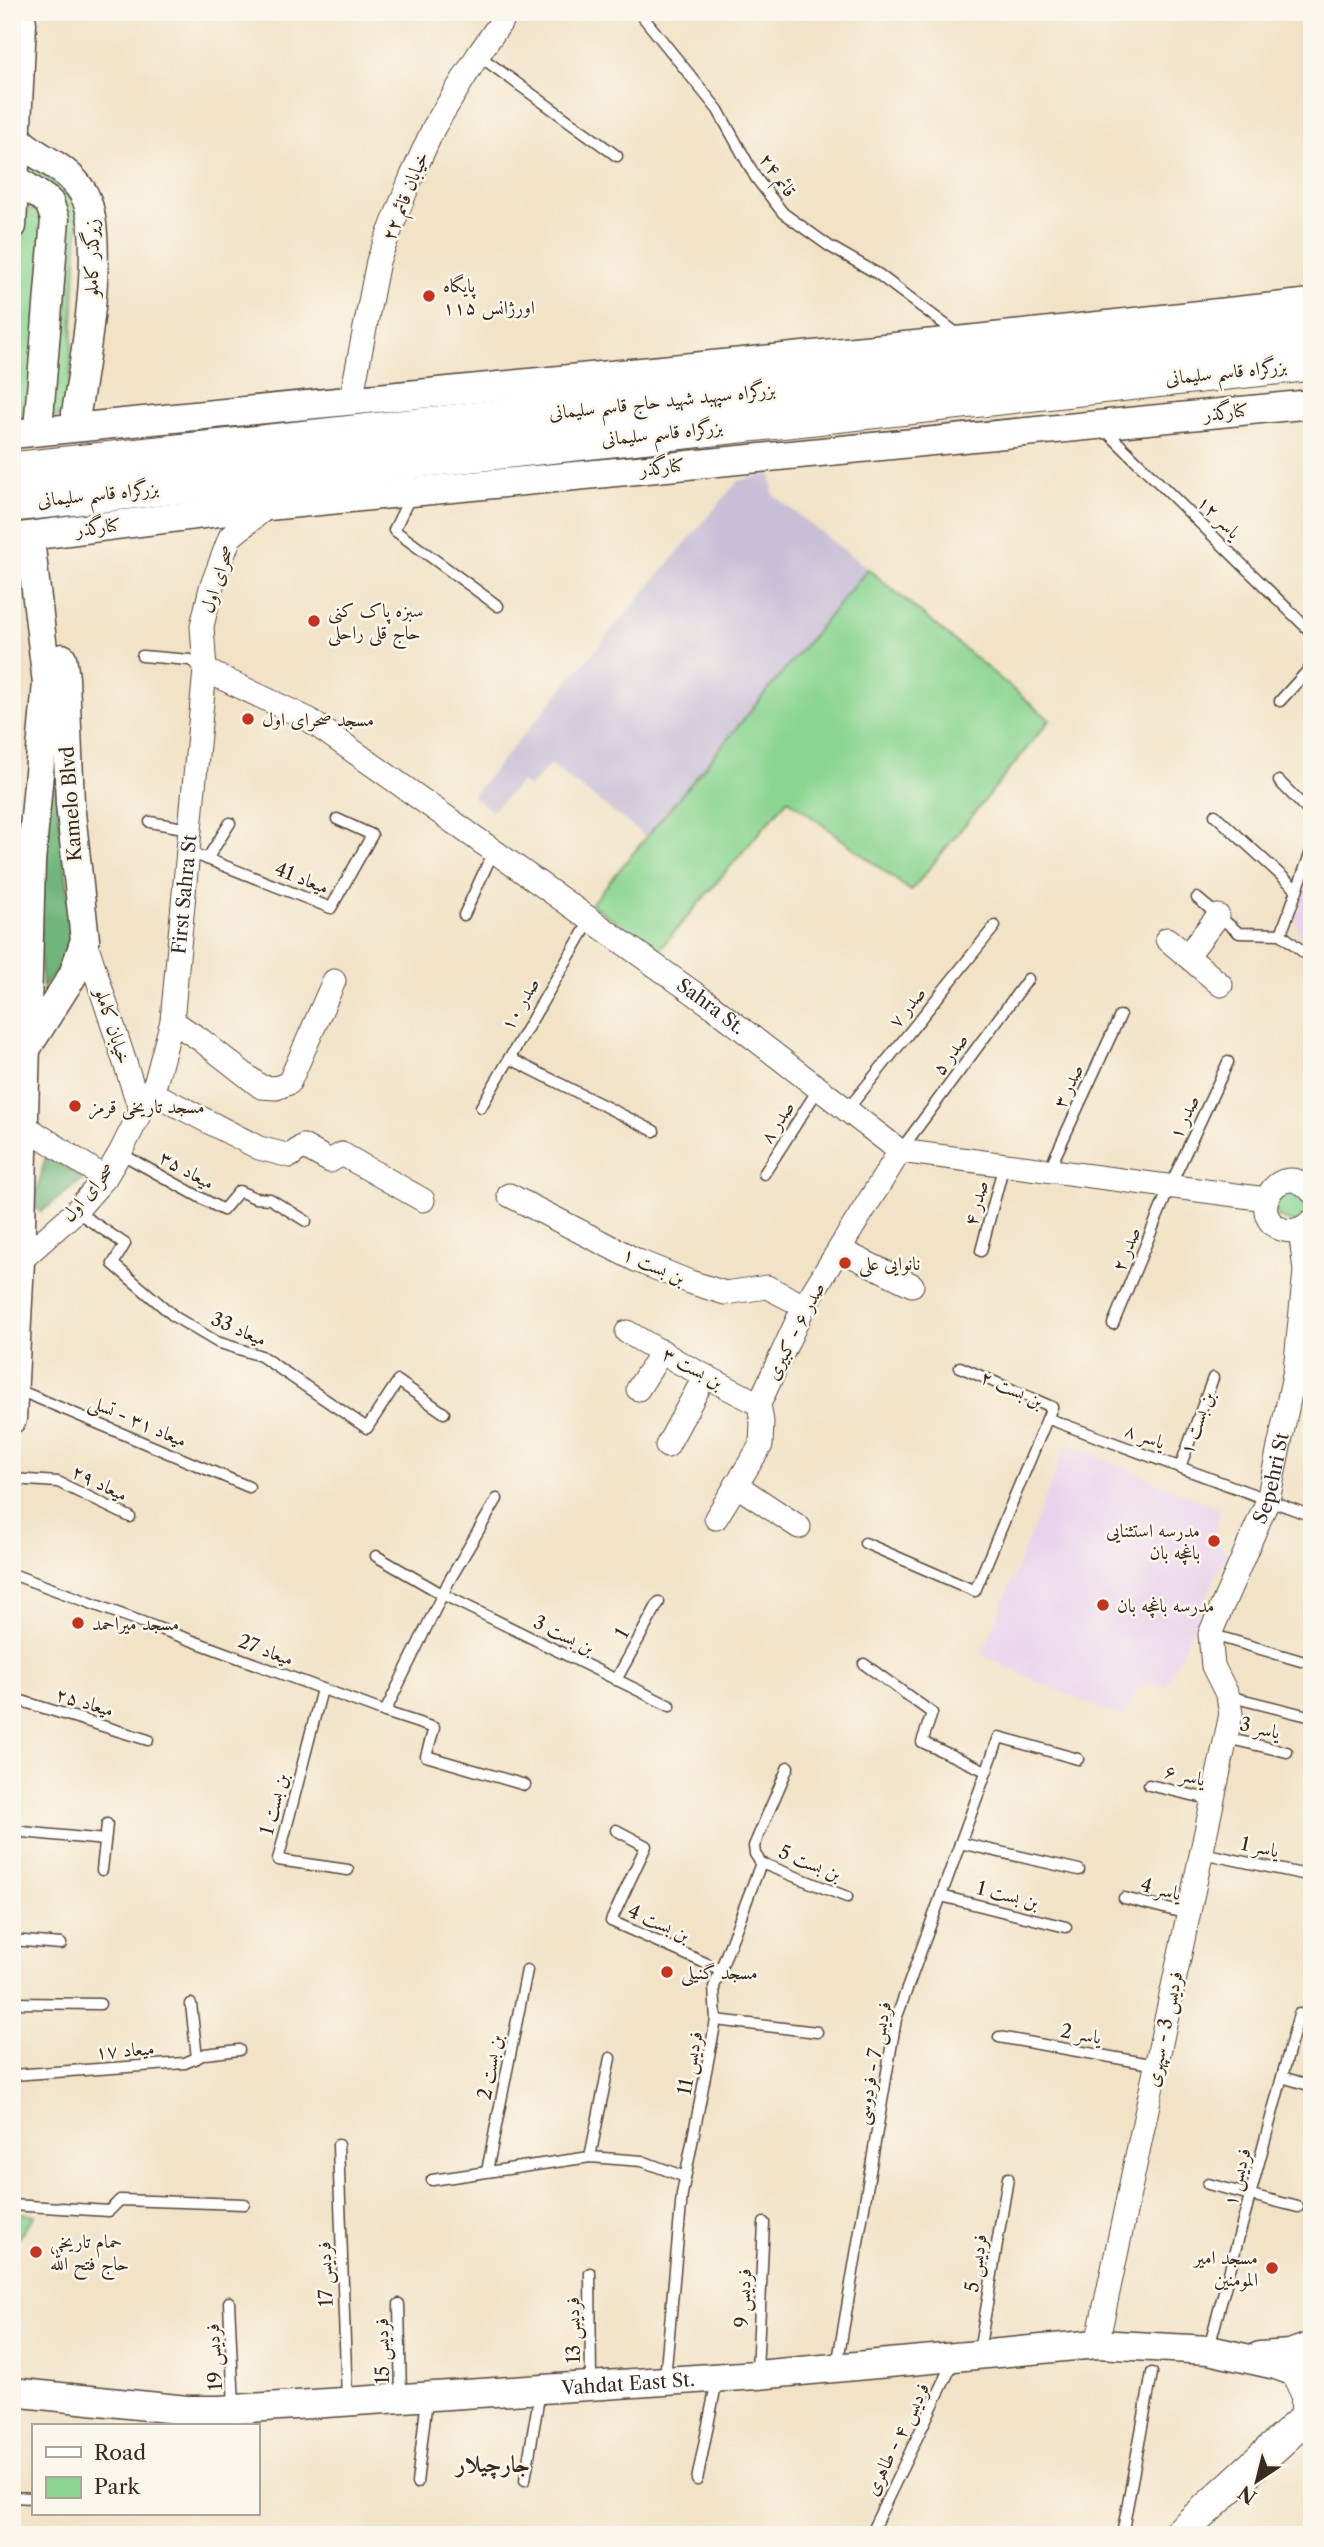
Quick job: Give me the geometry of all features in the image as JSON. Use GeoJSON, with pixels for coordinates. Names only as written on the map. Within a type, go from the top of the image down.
{"type":"FeatureCollection","features":[{"type":"Feature","properties":{"kind":"highway","name":"بزرگراه سپهبد شهید حاج قاسم سلیمانی"},"geometry":{"type":"LineString","coordinates":[[12,471],[1312,330]]}},
{"type":"Feature","properties":{"kind":"highway","name":"بزرگراه قاسم سلیمانی"},"geometry":{"type":"LineString","coordinates":[[12,503],[1312,362]]}},
{"type":"Feature","properties":{"kind":"main road"},"geometry":{"type":"LineString","coordinates":[[1178,2535],[1309,2414],[1307,2365]]}},
{"type":"Feature","properties":{"kind":"street"},"geometry":{"type":"LineString","coordinates":[[12,226],[19,154],[20,12]]}},
{"type":"Feature","properties":{"kind":"street","name":"خیابان قائم ۲۲"},"geometry":{"type":"LineString","coordinates":[[351,400],[379,261],[411,178],[434,127],[508,12]]}},
{"type":"Feature","properties":{"kind":"street"},"geometry":{"type":"LineString","coordinates":[[19,154],[27,188],[43,196]]}},
{"type":"Feature","properties":{"kind":"street","name":"زیرگذر کاملو"},"geometry":{"type":"LineString","coordinates":[[19,154],[72,177],[84,192],[92,212],[92,296],[76,413]]}},
{"type":"Feature","properties":{"kind":"street"},"geometry":{"type":"LineString","coordinates":[[13,218],[20,202],[26,198],[43,196]]}},
{"type":"Feature","properties":{"kind":"street","name":"زیرگذر کاملو"},"geometry":{"type":"LineString","coordinates":[[39,417],[55,219],[54,209],[43,196]]}},
{"type":"Feature","properties":{"kind":"street"},"geometry":{"type":"LineString","coordinates":[[12,434],[1312,303]]}},
{"type":"Feature","properties":{"kind":"street","name":"کنارگذر"},"geometry":{"type":"LineString","coordinates":[[26,543],[268,506],[1312,404]]}},
{"type":"Feature","properties":{"kind":"street","name":"صحرای اول"},"geometry":{"type":"LineString","coordinates":[[205,670],[202,626],[220,563],[230,537],[268,506]]}},
{"type":"Feature","properties":{"kind":"street","name":"Kamelo Blvd"},"geometry":{"type":"LineString","coordinates":[[12,1419],[20,1261],[16,1231],[21,1203],[23,1125],[18,1052],[27,863],[44,709],[30,676],[17,565],[26,543]]}},
{"type":"Feature","properties":{"kind":"street","name":"Kamelo Blvd"},"geometry":{"type":"LineString","coordinates":[[18,1052],[73,975],[85,940],[70,804],[65,678],[48,588],[26,543]]}},
{"type":"Feature","properties":{"kind":"street","name":"First Sahra St"},"geometry":{"type":"LineString","coordinates":[[146,1102],[172,1021],[194,847],[205,670]]}},
{"type":"Feature","properties":{"kind":"street","name":"Sahra St."},"geometry":{"type":"LineString","coordinates":[[205,670],[308,719],[591,919],[900,1151]]}},
{"type":"Feature","properties":{"kind":"street"},"geometry":{"type":"LineString","coordinates":[[1187,956],[1218,916]]}},
{"type":"Feature","properties":{"kind":"street"},"geometry":{"type":"LineString","coordinates":[[1167,939],[1221,985]]}},
{"type":"Feature","properties":{"kind":"street","name":"خیابان کاملو"},"geometry":{"type":"LineString","coordinates":[[85,940],[146,1102]]}},
{"type":"Feature","properties":{"kind":"street"},"geometry":{"type":"LineString","coordinates":[[172,1021],[261,1087],[276,1088],[289,1083],[334,981]]}},
{"type":"Feature","properties":{"kind":"street"},"geometry":{"type":"LineString","coordinates":[[146,1102],[259,1148],[290,1156],[303,1146],[330,1161],[342,1154],[423,1200]]}},
{"type":"Feature","properties":{"kind":"street","name":"صحرای اول"},"geometry":{"type":"LineString","coordinates":[[20,1261],[70,1216],[105,1178],[146,1102]]}},
{"type":"Feature","properties":{"kind":"street"},"geometry":{"type":"LineString","coordinates":[[23,1125],[105,1178]]}},
{"type":"Feature","properties":{"kind":"street"},"geometry":{"type":"LineString","coordinates":[[900,1151],[1266,1199]]}},
{"type":"Feature","properties":{"kind":"street","name":"صدر ۶ - کبیری"},"geometry":{"type":"LineString","coordinates":[[716,1518],[761,1444],[759,1404],[804,1306],[900,1151]]}},
{"type":"Feature","properties":{"kind":"street"},"geometry":{"type":"LineString","coordinates":[[1306,1224],[1286,1230],[1274,1224],[1266,1213],[1266,1199],[1279,1183],[1292,1180],[1309,1184]]}},
{"type":"Feature","properties":{"kind":"street","name":"بن بست ۱"},"geometry":{"type":"LineString","coordinates":[[509,1195],[638,1261],[690,1282],[725,1293],[766,1287],[804,1306]]}},
{"type":"Feature","properties":{"kind":"street"},"geometry":{"type":"LineString","coordinates":[[21,1203],[32,1217],[44,1225],[50,1226],[70,1216]]}},
{"type":"Feature","properties":{"kind":"street","name":"Sepehri St"},"geometry":{"type":"LineString","coordinates":[[1210,1634],[1268,1500],[1299,1371],[1308,1271],[1306,1224]]}},
{"type":"Feature","properties":{"kind":"street"},"geometry":{"type":"LineString","coordinates":[[840,1250],[912,1285]]}},
{"type":"Feature","properties":{"kind":"street","name":"بن بست ۳"},"geometry":{"type":"LineString","coordinates":[[627,1332],[759,1404]]}},
{"type":"Feature","properties":{"kind":"street"},"geometry":{"type":"LineString","coordinates":[[638,1389],[662,1351]]}},
{"type":"Feature","properties":{"kind":"street"},"geometry":{"type":"LineString","coordinates":[[667,1446],[705,1376]]}},
{"type":"Feature","properties":{"kind":"street"},"geometry":{"type":"LineString","coordinates":[[736,1485],[799,1527]]}},
{"type":"Feature","properties":{"kind":"street"},"geometry":{"type":"LineString","coordinates":[[1210,1634],[1213,1666],[1229,1705]]}},
{"type":"Feature","properties":{"kind":"street","name":"فردیس 3 - سپهری"},"geometry":{"type":"LineString","coordinates":[[1097,2344],[1226,1738],[1229,1705]]}},
{"type":"Feature","properties":{"kind":"street","name":"Vahdat East St."},"geometry":{"type":"LineString","coordinates":[[12,2392],[225,2413],[414,2397],[757,2375],[1097,2344],[1209,2350],[1307,2365]]}},
{"type":"Feature","properties":{"kind":"lane","name":"قائم ۲۴"},"geometry":{"type":"LineString","coordinates":[[639,12],[719,110],[756,178],[783,213],[829,246],[878,274],[965,340]]}},
{"type":"Feature","properties":{"kind":"lane"},"geometry":{"type":"LineString","coordinates":[[478,55],[617,156]]}},
{"type":"Feature","properties":{"kind":"lane","name":"یاسر ۱۲"},"geometry":{"type":"LineString","coordinates":[[1101,425],[1312,633]]}},
{"type":"Feature","properties":{"kind":"lane"},"geometry":{"type":"LineString","coordinates":[[412,492],[394,530],[498,606]]}},
{"type":"Feature","properties":{"kind":"lane"},"geometry":{"type":"LineString","coordinates":[[142,656],[190,660],[205,670]]}},
{"type":"Feature","properties":{"kind":"lane"},"geometry":{"type":"LineString","coordinates":[[1280,701],[1312,666]]}},
{"type":"Feature","properties":{"kind":"lane"},"geometry":{"type":"LineString","coordinates":[[1279,781],[1312,815]]}},
{"type":"Feature","properties":{"kind":"lane"},"geometry":{"type":"LineString","coordinates":[[1215,815],[1297,890]]}},
{"type":"Feature","properties":{"kind":"lane","name":"میعاد 41"},"geometry":{"type":"LineString","coordinates":[[194,847],[331,908],[372,835],[337,819]]}},
{"type":"Feature","properties":{"kind":"lane"},"geometry":{"type":"LineString","coordinates":[[150,822],[194,847],[230,822]]}},
{"type":"Feature","properties":{"kind":"lane"},"geometry":{"type":"LineString","coordinates":[[1281,934],[1312,849]]}},
{"type":"Feature","properties":{"kind":"lane"},"geometry":{"type":"LineString","coordinates":[[464,915],[494,850]]}},
{"type":"Feature","properties":{"kind":"lane"},"geometry":{"type":"LineString","coordinates":[[1197,898],[1239,933],[1281,934],[1312,958]]}},
{"type":"Feature","properties":{"kind":"lane","name":"صدر ۱۰"},"geometry":{"type":"LineString","coordinates":[[481,1107],[591,919]]}},
{"type":"Feature","properties":{"kind":"lane","name":"صدر ۷"},"geometry":{"type":"LineString","coordinates":[[847,1110],[995,926]]}},
{"type":"Feature","properties":{"kind":"lane","name":"صدر ۵"},"geometry":{"type":"LineString","coordinates":[[900,1151],[1028,979]]}},
{"type":"Feature","properties":{"kind":"lane","name":"صدر ۳"},"geometry":{"type":"LineString","coordinates":[[1049,1170],[1120,1016]]}},
{"type":"Feature","properties":{"kind":"lane"},"geometry":{"type":"LineString","coordinates":[[509,1058],[654,1131]]}},
{"type":"Feature","properties":{"kind":"lane","name":"صدر ۱"},"geometry":{"type":"LineString","coordinates":[[1170,1186],[1228,1062]]}},
{"type":"Feature","properties":{"kind":"lane","name":"صدر ۸"},"geometry":{"type":"LineString","coordinates":[[764,1174],[819,1088]]}},
{"type":"Feature","properties":{"kind":"lane","name":"میعاد ۳۵"},"geometry":{"type":"LineString","coordinates":[[120,1153],[223,1210],[239,1191],[255,1198],[270,1199],[306,1221]]}},
{"type":"Feature","properties":{"kind":"lane","name":"صدر ۴"},"geometry":{"type":"LineString","coordinates":[[981,1251],[1004,1164]]}},
{"type":"Feature","properties":{"kind":"lane","name":"صدر ۲"},"geometry":{"type":"LineString","coordinates":[[1113,1324],[1170,1186]]}},
{"type":"Feature","properties":{"kind":"lane","name":"میعاد 33"},"geometry":{"type":"LineString","coordinates":[[70,1216],[125,1244],[113,1264],[175,1317],[218,1342],[261,1356],[367,1428],[398,1381],[443,1413]]}},
{"type":"Feature","properties":{"kind":"lane","name":"بن بست ۲"},"geometry":{"type":"LineString","coordinates":[[960,1367],[1052,1407],[1049,1419]]}},
{"type":"Feature","properties":{"kind":"lane","name":"بن بست ۱"},"geometry":{"type":"LineString","coordinates":[[1180,1467],[1213,1378]]}},
{"type":"Feature","properties":{"kind":"lane","name":"میعاد ۳۱ - تسلی"},"geometry":{"type":"LineString","coordinates":[[14,1388],[249,1487]]}},
{"type":"Feature","properties":{"kind":"lane"},"geometry":{"type":"LineString","coordinates":[[865,1543],[975,1591],[1049,1419]]}},
{"type":"Feature","properties":{"kind":"lane","name":"یاسر ۸"},"geometry":{"type":"LineString","coordinates":[[1049,1419],[1312,1516]]}},
{"type":"Feature","properties":{"kind":"lane","name":"میعاد ۲۹"},"geometry":{"type":"LineString","coordinates":[[12,1479],[58,1482],[130,1517]]}},
{"type":"Feature","properties":{"kind":"lane"},"geometry":{"type":"LineString","coordinates":[[496,1499],[443,1594],[386,1712],[434,1728],[426,1756],[525,1784]]}},
{"type":"Feature","properties":{"kind":"lane"},"geometry":{"type":"LineString","coordinates":[[376,1556],[443,1594]]}},
{"type":"Feature","properties":{"kind":"lane","name":"میعاد 27"},"geometry":{"type":"LineString","coordinates":[[12,1574],[386,1712]]}},
{"type":"Feature","properties":{"kind":"lane","name":"بن بست 3"},"geometry":{"type":"LineString","coordinates":[[443,1594],[670,1706]]}},
{"type":"Feature","properties":{"kind":"lane","name":"1"},"geometry":{"type":"LineString","coordinates":[[616,1680],[659,1602]]}},
{"type":"Feature","properties":{"kind":"lane"},"geometry":{"type":"LineString","coordinates":[[1210,1634],[1301,1661]]}},
{"type":"Feature","properties":{"kind":"lane"},"geometry":{"type":"LineString","coordinates":[[864,1664],[932,1713],[922,1742],[986,1771]]}},
{"type":"Feature","properties":{"kind":"lane","name":"بن بست 1"},"geometry":{"type":"LineString","coordinates":[[322,1689],[278,1860],[348,1870]]}},
{"type":"Feature","properties":{"kind":"lane","name":"میعاد ۲۵"},"geometry":{"type":"LineString","coordinates":[[12,1698],[148,1740]]}},
{"type":"Feature","properties":{"kind":"lane"},"geometry":{"type":"LineString","coordinates":[[1229,1705],[1312,1717]]}},
{"type":"Feature","properties":{"kind":"lane","name":"فردیس 7 - فردوسی"},"geometry":{"type":"LineString","coordinates":[[837,2368],[896,2019],[999,1737],[1078,1759]]}},
{"type":"Feature","properties":{"kind":"lane","name":"یاسر 3"},"geometry":{"type":"LineString","coordinates":[[1226,1738],[1287,1752]]}},
{"type":"Feature","properties":{"kind":"lane","name":"فردیس 11"},"geometry":{"type":"LineString","coordinates":[[665,2381],[685,2177],[716,2020],[714,1987],[761,1863],[755,1854],[754,1846],[788,1767]]}},
{"type":"Feature","properties":{"kind":"lane","name":"یاسر ۶"},"geometry":{"type":"LineString","coordinates":[[1149,1785],[1213,1800]]}},
{"type":"Feature","properties":{"kind":"lane"},"geometry":{"type":"LineString","coordinates":[[102,1870],[107,1824]]}},
{"type":"Feature","properties":{"kind":"lane","name":"بن بست 4"},"geometry":{"type":"LineString","coordinates":[[616,1830],[646,1846],[611,1921],[721,1970]]}},
{"type":"Feature","properties":{"kind":"lane"},"geometry":{"type":"LineString","coordinates":[[12,1831],[105,1840]]}},
{"type":"Feature","properties":{"kind":"lane"},"geometry":{"type":"LineString","coordinates":[[960,1843],[1079,1870]]}},
{"type":"Feature","properties":{"kind":"lane","name":"یاسر 1"},"geometry":{"type":"LineString","coordinates":[[1202,1853],[1312,1876]]}},
{"type":"Feature","properties":{"kind":"lane","name":"بن بست 5"},"geometry":{"type":"LineString","coordinates":[[761,1863],[847,1897]]}},
{"type":"Feature","properties":{"kind":"lane","name":"بن بست 1"},"geometry":{"type":"LineString","coordinates":[[941,1896],[1066,1927]]}},
{"type":"Feature","properties":{"kind":"lane","name":"یاسر 4"},"geometry":{"type":"LineString","coordinates":[[1124,1898],[1188,1914]]}},
{"type":"Feature","properties":{"kind":"lane"},"geometry":{"type":"LineString","coordinates":[[12,1940],[61,1944]]}},
{"type":"Feature","properties":{"kind":"lane","name":"بن بست 2"},"geometry":{"type":"LineString","coordinates":[[487,2171],[527,1970]]}},
{"type":"Feature","properties":{"kind":"lane"},"geometry":{"type":"LineString","coordinates":[[12,2003],[100,2004]]}},
{"type":"Feature","properties":{"kind":"lane"},"geometry":{"type":"LineString","coordinates":[[191,2004],[197,2058]]}},
{"type":"Feature","properties":{"kind":"lane","name":"فردیس ۱"},"geometry":{"type":"LineString","coordinates":[[1209,2350],[1299,2014]]}},
{"type":"Feature","properties":{"kind":"lane"},"geometry":{"type":"LineString","coordinates":[[716,2020],[817,2032]]}},
{"type":"Feature","properties":{"kind":"lane","name":"یاسر 2"},"geometry":{"type":"LineString","coordinates":[[999,2037],[1156,2065]]}},
{"type":"Feature","properties":{"kind":"lane","name":"میعاد ۱۷"},"geometry":{"type":"LineString","coordinates":[[12,2075],[186,2063],[205,2054],[239,2050]]}},
{"type":"Feature","properties":{"kind":"lane"},"geometry":{"type":"LineString","coordinates":[[590,2157],[610,2058]]}},
{"type":"Feature","properties":{"kind":"lane"},"geometry":{"type":"LineString","coordinates":[[1282,2077],[1312,2086]]}},
{"type":"Feature","properties":{"kind":"lane","name":"فردیس 17"},"geometry":{"type":"LineString","coordinates":[[338,2145],[347,2402]]}},
{"type":"Feature","properties":{"kind":"lane"},"geometry":{"type":"LineString","coordinates":[[432,2180],[590,2157],[642,2161],[685,2177]]}},
{"type":"Feature","properties":{"kind":"lane","name":"فردیس 5"},"geometry":{"type":"LineString","coordinates":[[967,2356],[1008,2178]]}},
{"type":"Feature","properties":{"kind":"lane"},"geometry":{"type":"LineString","coordinates":[[1208,2184],[1298,2207]]}},
{"type":"Feature","properties":{"kind":"lane"},"geometry":{"type":"LineString","coordinates":[[12,2205],[109,2211],[120,2200],[244,2204]]}},
{"type":"Feature","properties":{"kind":"lane","name":"فردیس 9"},"geometry":{"type":"LineString","coordinates":[[757,2375],[764,2222]]}},
{"type":"Feature","properties":{"kind":"lane","name":"فردیس 13"},"geometry":{"type":"LineString","coordinates":[[590,2273],[591,2385]]}},
{"type":"Feature","properties":{"kind":"lane","name":"فردیس 19"},"geometry":{"type":"LineString","coordinates":[[225,2413],[229,2302]]}},
{"type":"Feature","properties":{"kind":"lane","name":"فردیس 15"},"geometry":{"type":"LineString","coordinates":[[398,2304],[414,2397],[417,2483]]}},
{"type":"Feature","properties":{"kind":"lane","name":"فردیس ۴ - طاهری"},"geometry":{"type":"LineString","coordinates":[[870,2535],[967,2356]]}},
{"type":"Feature","properties":{"kind":"lane"},"geometry":{"type":"LineString","coordinates":[[1122,2535],[1152,2373]]}},
{"type":"Feature","properties":{"kind":"lane"},"geometry":{"type":"LineString","coordinates":[[697,2480],[717,2377]]}},
{"type":"Feature","properties":{"kind":"lane"},"geometry":{"type":"LineString","coordinates":[[525,2480],[541,2388]]}},
{"type":"Feature","properties":{"kind":"lane"},"geometry":{"type":"LineString","coordinates":[[12,2497],[32,2498]]}},
{"type":"Feature","properties":{"kind":"shaded area"},"geometry":{"type":"Polygon","coordinates":[[[771,473],[773,495],[868,569],[647,838],[550,764],[529,787],[521,782],[492,811],[472,796],[738,481],[771,473]]]}},
{"type":"Feature","properties":{"kind":"shaded area"},"geometry":{"type":"Polygon","coordinates":[[[1312,875],[1312,950],[1302,943],[1295,917],[1312,875]]]}},
{"type":"Feature","properties":{"kind":"shaded area","name":"مدرسه باغچه بان"},"geometry":{"type":"Polygon","coordinates":[[[1067,1443],[1221,1510],[1215,1530],[1226,1554],[1166,1687],[1148,1683],[1143,1689],[1137,1688],[1124,1718],[982,1655],[1067,1443]]]}},
{"type":"Feature","properties":{"kind":"green space"},"geometry":{"type":"Polygon","coordinates":[[[35,162],[79,205],[68,416],[46,417],[61,203],[21,168],[35,162]]]}},
{"type":"Feature","properties":{"kind":"green space"},"geometry":{"type":"Polygon","coordinates":[[[31,209],[44,213],[36,420],[21,419],[12,395],[17,229],[22,217],[31,209]]]}},
{"type":"Feature","properties":{"kind":"green space"},"geometry":{"type":"Polygon","coordinates":[[[868,569],[1050,720],[911,891],[788,799],[658,951],[591,904],[868,569]]]}},
{"type":"Feature","properties":{"kind":"green space"},"geometry":{"type":"Polygon","coordinates":[[[53,722],[55,783],[75,946],[43,988],[39,945],[53,722]]]}},
{"type":"Feature","properties":{"kind":"green space"},"geometry":{"type":"Polygon","coordinates":[[[46,1155],[83,1179],[41,1212],[33,1207],[46,1155]]]}},
{"type":"Feature","properties":{"kind":"green space"},"geometry":{"type":"Polygon","coordinates":[[[1289,1188],[1308,1199],[1305,1216],[1295,1223],[1278,1217],[1274,1202],[1289,1188]]]}},
{"type":"Feature","properties":{"kind":"green space"},"geometry":{"type":"Polygon","coordinates":[[[12,2212],[35,2215],[12,2246],[12,2212]]]}},
{"type":"Feature","properties":{"kind":"place","name":"پایگاه اورژانس ۱۱۵"},"geometry":{"type":"Point","coordinates":[429,296]}},
{"type":"Feature","properties":{"kind":"place","name":"سبزه پاک کنی حاج قلی راحلی"},"geometry":{"type":"Point","coordinates":[314,621]}},
{"type":"Feature","properties":{"kind":"place","name":"مسجد صحرای اول"},"geometry":{"type":"Point","coordinates":[248,719]}},
{"type":"Feature","properties":{"kind":"place","name":"مسجد تاریخی قرمز"},"geometry":{"type":"Point","coordinates":[75,1106]}},
{"type":"Feature","properties":{"kind":"place","name":"نانوایی علی"},"geometry":{"type":"Point","coordinates":[845,1263]}},
{"type":"Feature","properties":{"kind":"place","name":"مدرسه استثنایی باغچه بان"},"geometry":{"type":"Point","coordinates":[1214,1541]}},
{"type":"Feature","properties":{"kind":"place","name":"مدرسه باغچه بان"},"geometry":{"type":"Point","coordinates":[1103,1605]}},
{"type":"Feature","properties":{"kind":"place","name":"مسجد میراحمد"},"geometry":{"type":"Point","coordinates":[78,1623]}},
{"type":"Feature","properties":{"kind":"place","name":"مسجد گنیلی"},"geometry":{"type":"Point","coordinates":[667,1972]}},
{"type":"Feature","properties":{"kind":"place","name":"حمام تاریخی حاج فتح الله"},"geometry":{"type":"Point","coordinates":[36,2252]}},
{"type":"Feature","properties":{"kind":"place","name":"مسجد امیر المومنین"},"geometry":{"type":"Point","coordinates":[1272,2268]}},
{"type":"Feature","properties":{"kind":"district","name":"جارچیلار"},"geometry":{"type":"Point","coordinates":[493,2464]}}]}
